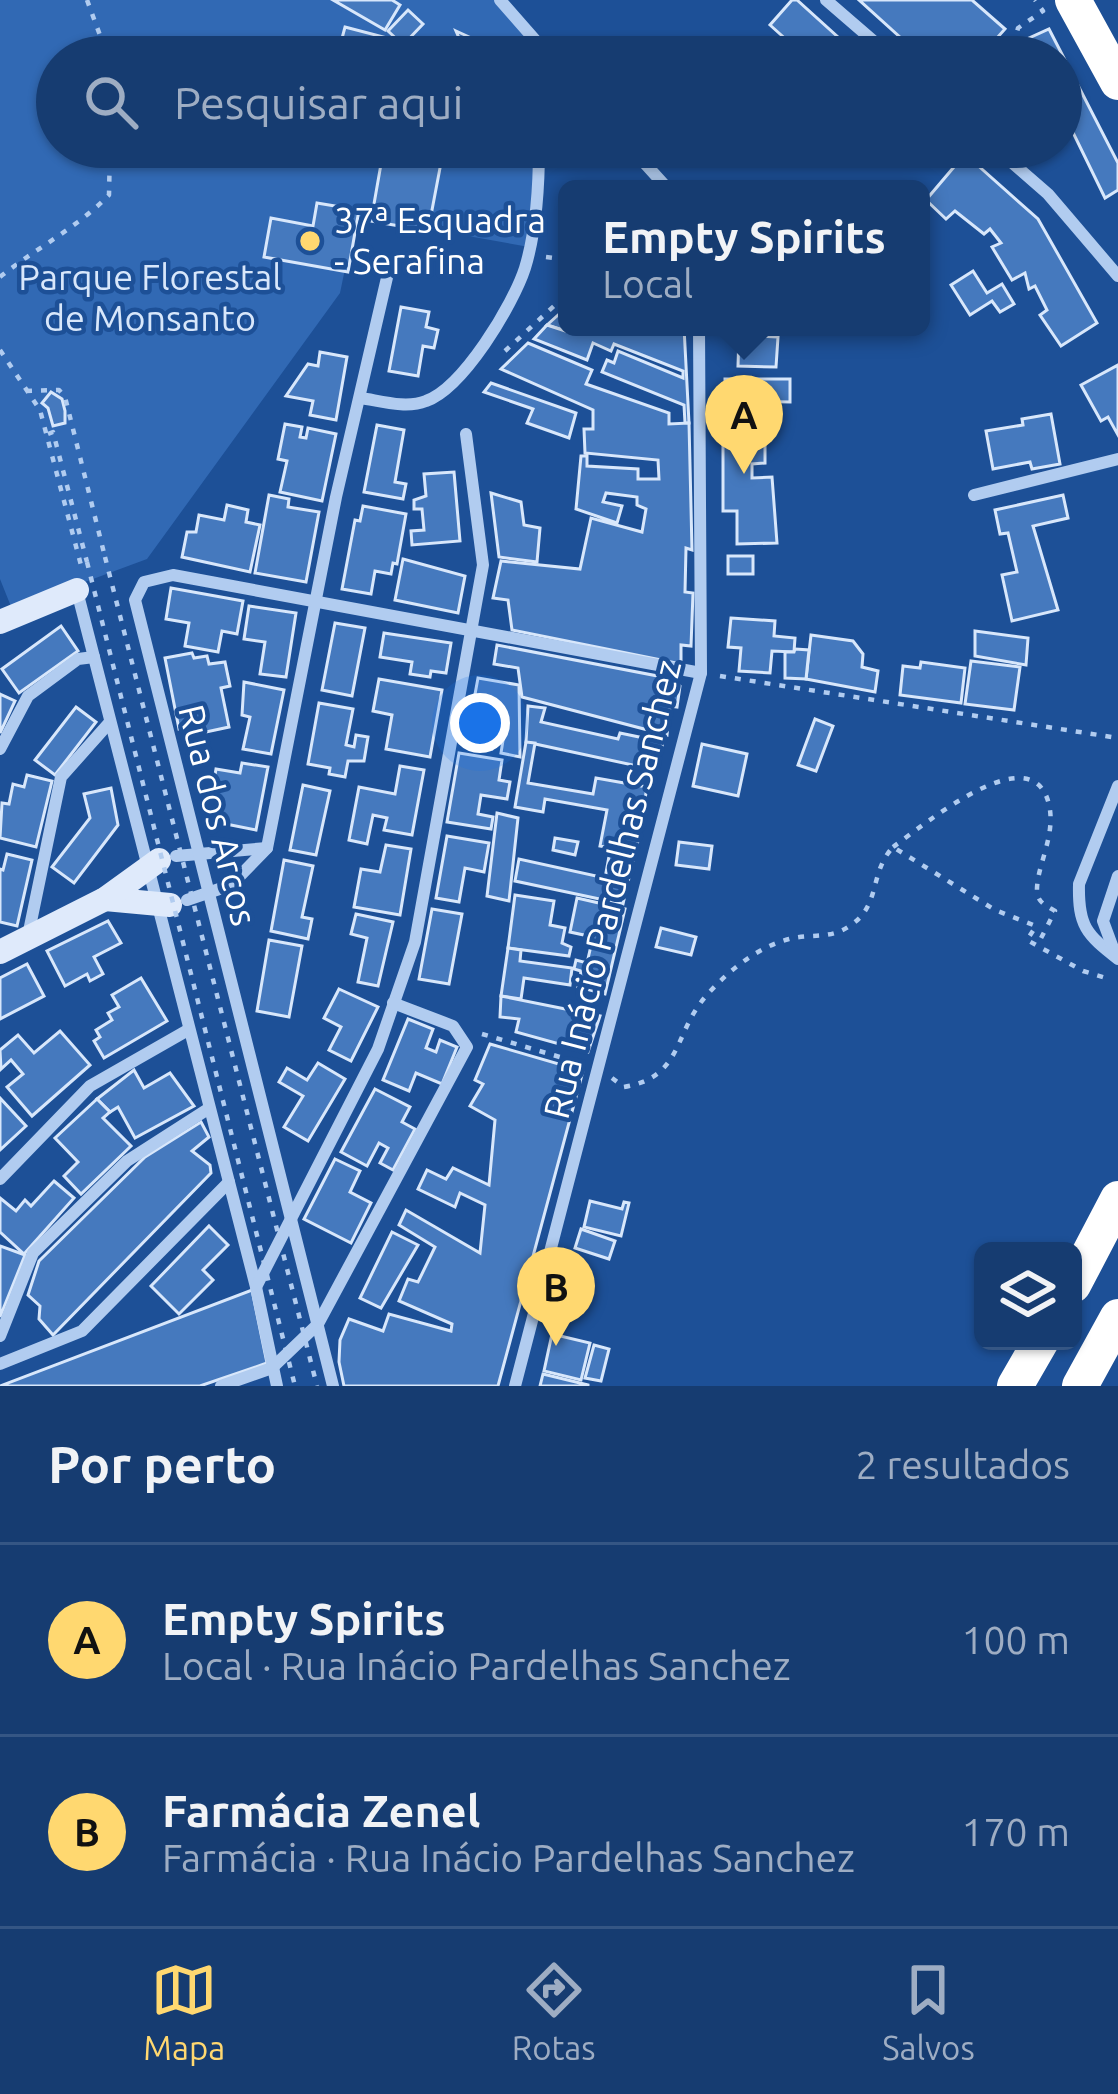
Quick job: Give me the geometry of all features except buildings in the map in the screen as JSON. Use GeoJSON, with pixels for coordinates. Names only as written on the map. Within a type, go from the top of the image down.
{"type":"FeatureCollection","features":[{"type":"Feature","properties":{"kind":"highway"},"geometry":{"type":"LineString","coordinates":[[1073,0],[1118,82]]}},
{"type":"Feature","properties":{"kind":"highway"},"geometry":{"type":"LineString","coordinates":[[1082,1268],[1118,1199]]}},
{"type":"Feature","properties":{"kind":"highway"},"geometry":{"type":"LineString","coordinates":[[1080,1386],[1118,1317]]}},
{"type":"Feature","properties":{"kind":"highway"},"geometry":{"type":"LineString","coordinates":[[1015,1386],[1036,1350]]}},
{"type":"Feature","properties":{"kind":"street"},"geometry":{"type":"LineString","coordinates":[[500,0],[529,36]]}},
{"type":"Feature","properties":{"kind":"street"},"geometry":{"type":"LineString","coordinates":[[826,0],[868,36]]}},
{"type":"Feature","properties":{"kind":"street"},"geometry":{"type":"LineString","coordinates":[[361,398],[424,402],[444,391],[469,364],[523,274],[536,168]]}},
{"type":"Feature","properties":{"kind":"street"},"geometry":{"type":"LineString","coordinates":[[1018,168],[1048,194],[1118,276]]}},
{"type":"Feature","properties":{"kind":"street"},"geometry":{"type":"LineString","coordinates":[[105,899],[172,903],[207,895],[231,885],[267,848],[336,496],[389,269]]}},
{"type":"Feature","properties":{"kind":"street","name":"Rua Inácio Pardelhas Sanchez"},"geometry":{"type":"LineString","coordinates":[[515,1386],[701,673],[699,336]]}},
{"type":"Feature","properties":{"kind":"street"},"geometry":{"type":"LineString","coordinates":[[256,1287],[378,1049],[415,943],[483,565],[466,434]]}},
{"type":"Feature","properties":{"kind":"street"},"geometry":{"type":"LineString","coordinates":[[974,495],[1118,459]]}},
{"type":"Feature","properties":{"kind":"street","name":"Rua dos Arcos"},"geometry":{"type":"LineString","coordinates":[[332,1386],[135,600],[144,582],[173,575],[701,673]]}},
{"type":"Feature","properties":{"kind":"street"},"geometry":{"type":"LineString","coordinates":[[0,622],[77,590],[110,722],[172,903],[188,1030],[256,1287],[277,1386]]}},
{"type":"Feature","properties":{"kind":"street"},"geometry":{"type":"LineString","coordinates":[[0,748],[28,696],[79,659],[94,656]]}},
{"type":"Feature","properties":{"kind":"street"},"geometry":{"type":"LineString","coordinates":[[28,938],[61,777],[110,722]]}},
{"type":"Feature","properties":{"kind":"street"},"geometry":{"type":"LineString","coordinates":[[1117,958],[1086,932],[1078,900],[1079,884],[1118,786]]}},
{"type":"Feature","properties":{"kind":"street"},"geometry":{"type":"LineString","coordinates":[[0,952],[105,899],[161,861],[267,848]]}},
{"type":"Feature","properties":{"kind":"street"},"geometry":{"type":"LineString","coordinates":[[1117,958],[1103,921],[1118,876]]}},
{"type":"Feature","properties":{"kind":"street"},"geometry":{"type":"LineString","coordinates":[[221,1386],[272,1368],[317,1324],[467,1047],[453,1026],[393,1003]]}},
{"type":"Feature","properties":{"kind":"street"},"geometry":{"type":"LineString","coordinates":[[0,1179],[90,1087],[188,1030]]}},
{"type":"Feature","properties":{"kind":"street"},"geometry":{"type":"LineString","coordinates":[[0,1336],[33,1253],[127,1161],[208,1109]]}},
{"type":"Feature","properties":{"kind":"street"},"geometry":{"type":"LineString","coordinates":[[0,1364],[82,1331],[229,1182]]}},
{"type":"Feature","properties":{"kind":"path"},"geometry":{"type":"LineString","coordinates":[[88,0],[101,36]]}},
{"type":"Feature","properties":{"kind":"path"},"geometry":{"type":"LineString","coordinates":[[1016,36],[1018,28],[1042,10],[1035,0]]}},
{"type":"Feature","properties":{"kind":"path"},"geometry":{"type":"LineString","coordinates":[[0,277],[85,220],[109,195],[110,168]]}},
{"type":"Feature","properties":{"kind":"path"},"geometry":{"type":"LineString","coordinates":[[493,362],[558,302]]}},
{"type":"Feature","properties":{"kind":"path"},"geometry":{"type":"LineString","coordinates":[[0,350],[8,353],[40,410],[57,455],[295,1386]]}},
{"type":"Feature","properties":{"kind":"path"},"geometry":{"type":"LineString","coordinates":[[26,391],[59,390],[65,397],[317,1386]]}},
{"type":"Feature","properties":{"kind":"path"},"geometry":{"type":"LineString","coordinates":[[57,455],[85,581],[77,590]]}},
{"type":"Feature","properties":{"kind":"path"},"geometry":{"type":"LineString","coordinates":[[701,673],[1118,738]]}},
{"type":"Feature","properties":{"kind":"path"},"geometry":{"type":"LineString","coordinates":[[453,1026],[598,1069],[624,1087],[648,1083],[666,1068],[703,999],[744,959],[788,939],[834,935],[856,922],[874,896],[878,863],[893,847],[988,786],[1015,778],[1037,781],[1047,798],[1050,826],[1037,891],[1040,902],[1055,911],[1038,944]]}},
{"type":"Feature","properties":{"kind":"path"},"geometry":{"type":"LineString","coordinates":[[893,847],[995,910],[1036,926],[1028,940],[1106,978]]}},
{"type":"Feature","properties":{"kind":"green space","name":"Parque Florestal de Monsanto"},"geometry":{"type":"Polygon","coordinates":[[[0,0],[503,0],[532,36],[36,36],[36,168],[540,168],[529,247],[356,216],[340,293],[147,559],[12,609],[0,579],[0,0]]]}},
{"type":"Feature","properties":{"kind":"place","name":"37ª Esquadra - Serafina"},"geometry":{"type":"Point","coordinates":[310,241]}},
{"type":"Feature","properties":{"kind":"place","name":"Empty Spirits"},"geometry":{"type":"Point","coordinates":[744,474]}},
{"type":"Feature","properties":{"kind":"place","name":"Farmácia Zenel"},"geometry":{"type":"Point","coordinates":[556,1346]}}]}
